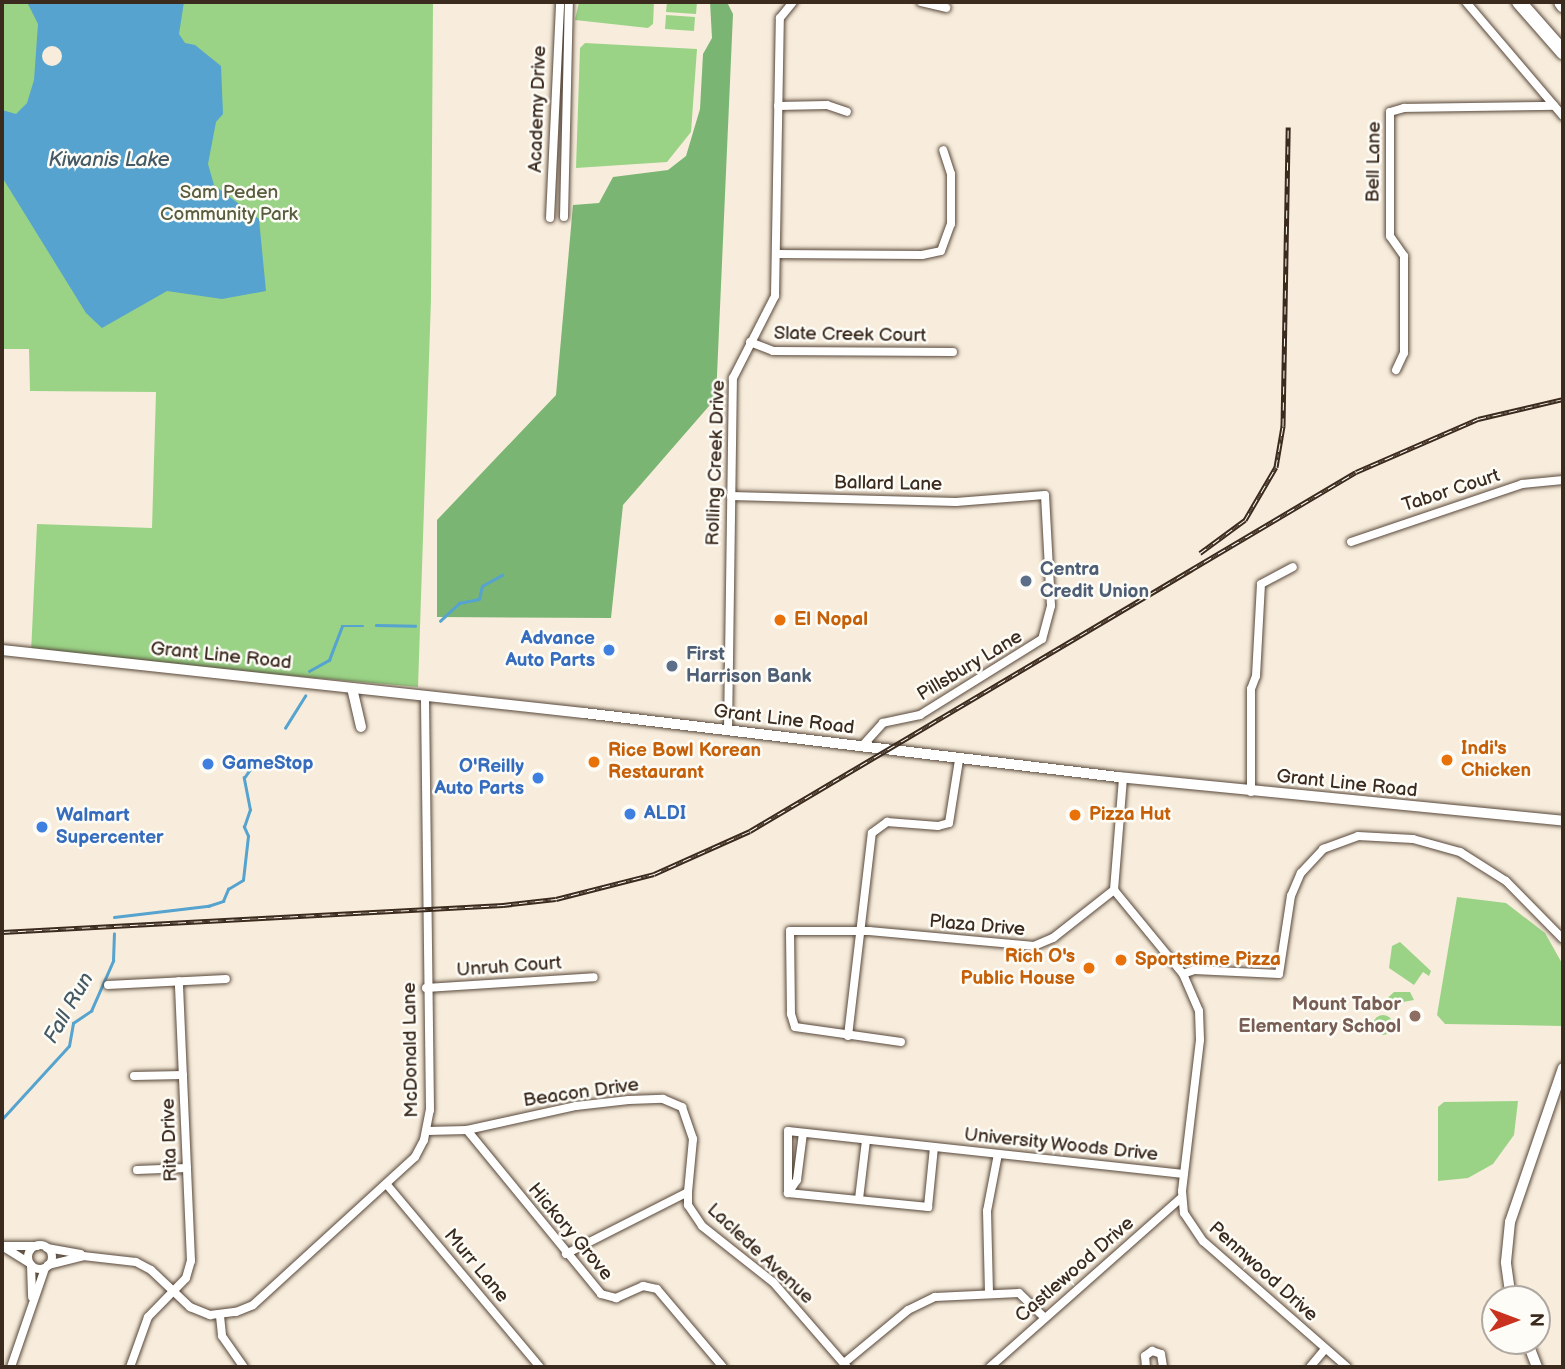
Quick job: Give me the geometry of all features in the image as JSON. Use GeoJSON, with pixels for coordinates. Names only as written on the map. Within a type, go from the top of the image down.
{"type":"FeatureCollection","features":[{"type":"Feature","properties":{"kind":"highway"},"geometry":{"type":"LineString","coordinates":[[1519,2],[1563,52]]}},
{"type":"Feature","properties":{"kind":"main road","name":"Grant Line Road"},"geometry":{"type":"LineString","coordinates":[[2,650],[1123,778],[1563,821]]}},
{"type":"Feature","properties":{"kind":"main road"},"geometry":{"type":"LineString","coordinates":[[352,688],[361,727]]}},
{"type":"Feature","properties":{"kind":"street","name":"Academy Drive"},"geometry":{"type":"LineString","coordinates":[[550,218],[560,2]]}},
{"type":"Feature","properties":{"kind":"street","name":"Academy Drive"},"geometry":{"type":"LineString","coordinates":[[564,217],[569,2]]}},
{"type":"Feature","properties":{"kind":"street","name":"Rolling Creek Drive"},"geometry":{"type":"LineString","coordinates":[[728,731],[733,378],[775,296],[779,18],[793,2]]}},
{"type":"Feature","properties":{"kind":"street"},"geometry":{"type":"LineString","coordinates":[[921,2],[946,8]]}},
{"type":"Feature","properties":{"kind":"street"},"geometry":{"type":"LineString","coordinates":[[1466,2],[1563,116]]}},
{"type":"Feature","properties":{"kind":"street"},"geometry":{"type":"LineString","coordinates":[[778,106],[827,105],[847,112]]}},
{"type":"Feature","properties":{"kind":"street","name":"Bell Lane"},"geometry":{"type":"LineString","coordinates":[[1396,370],[1404,353],[1404,256],[1390,236],[1390,112],[1404,108],[1554,106]]}},
{"type":"Feature","properties":{"kind":"street"},"geometry":{"type":"LineString","coordinates":[[776,254],[922,255],[941,251],[951,224],[951,174],[943,150]]}},
{"type":"Feature","properties":{"kind":"street","name":"Slate Creek Court"},"geometry":{"type":"LineString","coordinates":[[750,342],[773,351],[953,352]]}},
{"type":"Feature","properties":{"kind":"street","name":"Tabor Court"},"geometry":{"type":"LineString","coordinates":[[1351,542],[1522,484],[1563,480]]}},
{"type":"Feature","properties":{"kind":"street","name":"Ballard Lane"},"geometry":{"type":"LineString","coordinates":[[730,496],[956,502],[1045,495]]}},
{"type":"Feature","properties":{"kind":"street","name":"Pillsbury Lane"},"geometry":{"type":"LineString","coordinates":[[862,747],[883,723],[920,715],[1042,639],[1051,606],[1045,495]]}},
{"type":"Feature","properties":{"kind":"street"},"geometry":{"type":"LineString","coordinates":[[1251,792],[1251,689],[1256,676],[1259,594],[1266,578],[1293,567]]}},
{"type":"Feature","properties":{"kind":"street","name":"McDonald Lane"},"geometry":{"type":"LineString","coordinates":[[220,1316],[253,1305],[388,1186],[415,1157],[427,1131],[425,697]]}},
{"type":"Feature","properties":{"kind":"street"},"geometry":{"type":"LineString","coordinates":[[848,1036],[872,833],[887,822],[938,826],[949,823],[959,760]]}},
{"type":"Feature","properties":{"kind":"street"},"geometry":{"type":"LineString","coordinates":[[1123,778],[1114,890],[1183,974],[1199,1011],[1181,1198]]}},
{"type":"Feature","properties":{"kind":"street"},"geometry":{"type":"LineString","coordinates":[[1183,974],[1194,970],[1279,974],[1291,896],[1301,873],[1324,849],[1358,836],[1413,839],[1460,852],[1506,881],[1563,939]]}},
{"type":"Feature","properties":{"kind":"street","name":"Plaza Drive"},"geometry":{"type":"LineString","coordinates":[[901,1042],[799,1029],[792,1024],[794,984],[787,940],[794,929],[1034,946],[1053,938],[1114,890]]}},
{"type":"Feature","properties":{"kind":"street","name":"Unruh Court"},"geometry":{"type":"LineString","coordinates":[[426,988],[594,977]]}},
{"type":"Feature","properties":{"kind":"street"},"geometry":{"type":"LineString","coordinates":[[108,985],[226,979]]}},
{"type":"Feature","properties":{"kind":"street","name":"Rita Drive"},"geometry":{"type":"LineString","coordinates":[[130,1367],[148,1317],[186,1278],[191,1261],[179,981]]}},
{"type":"Feature","properties":{"kind":"street"},"geometry":{"type":"LineString","coordinates":[[1509,1285],[1506,1262],[1510,1222],[1563,1068]]}},
{"type":"Feature","properties":{"kind":"street"},"geometry":{"type":"LineString","coordinates":[[134,1076],[183,1074]]}},
{"type":"Feature","properties":{"kind":"street","name":"Beacon Drive"},"geometry":{"type":"LineString","coordinates":[[427,1131],[467,1130],[576,1107],[670,1101],[687,1112],[692,1124],[693,1170],[688,1192]]}},
{"type":"Feature","properties":{"kind":"street","name":"Hickory Grove"},"geometry":{"type":"LineString","coordinates":[[467,1130],[566,1254],[605,1297],[616,1298],[643,1286],[657,1289],[723,1367]]}},
{"type":"Feature","properties":{"kind":"street"},"geometry":{"type":"LineString","coordinates":[[788,1131],[803,1133],[797,1180],[788,1193],[788,1131]]}},
{"type":"Feature","properties":{"kind":"street","name":"University Woods Drive"},"geometry":{"type":"LineString","coordinates":[[803,1133],[1184,1174]]}},
{"type":"Feature","properties":{"kind":"street"},"geometry":{"type":"LineString","coordinates":[[859,1199],[866,1140]]}},
{"type":"Feature","properties":{"kind":"street","name":"University Woods Drive"},"geometry":{"type":"LineString","coordinates":[[788,1193],[928,1207],[934,1147]]}},
{"type":"Feature","properties":{"kind":"street"},"geometry":{"type":"LineString","coordinates":[[989,1293],[987,1211],[998,1154]]}},
{"type":"Feature","properties":{"kind":"street"},"geometry":{"type":"LineString","coordinates":[[137,1170],[187,1168]]}},
{"type":"Feature","properties":{"kind":"street","name":"Murr Lane"},"geometry":{"type":"LineString","coordinates":[[388,1186],[540,1367]]}},
{"type":"Feature","properties":{"kind":"street"},"geometry":{"type":"LineString","coordinates":[[566,1254],[688,1192]]}},
{"type":"Feature","properties":{"kind":"street","name":"Laclede Avenue"},"geometry":{"type":"LineString","coordinates":[[688,1192],[688,1205],[702,1226],[773,1282],[845,1365]]}},
{"type":"Feature","properties":{"kind":"street","name":"Castlewood Drive"},"geometry":{"type":"LineString","coordinates":[[990,1367],[1181,1198]]}},
{"type":"Feature","properties":{"kind":"street","name":"Pennwood Drive"},"geometry":{"type":"LineString","coordinates":[[1181,1198],[1187,1219],[1203,1241],[1347,1367]]}},
{"type":"Feature","properties":{"kind":"street"},"geometry":{"type":"LineString","coordinates":[[2,1246],[30,1264],[47,1267],[83,1256]]}},
{"type":"Feature","properties":{"kind":"street"},"geometry":{"type":"LineString","coordinates":[[2,1246],[37,1246],[83,1256],[136,1262],[151,1270],[190,1307],[220,1316],[222,1336],[244,1367]]}},
{"type":"Feature","properties":{"kind":"street"},"geometry":{"type":"LineString","coordinates":[[31,1307],[28,1254],[37,1246]]}},
{"type":"Feature","properties":{"kind":"street"},"geometry":{"type":"LineString","coordinates":[[11,1367],[47,1267],[47,1248]]}},
{"type":"Feature","properties":{"kind":"street"},"geometry":{"type":"LineString","coordinates":[[845,1365],[921,1302],[942,1295],[1019,1293],[1044,1317]]}},
{"type":"Feature","properties":{"kind":"street"},"geometry":{"type":"LineString","coordinates":[[1310,1367],[1325,1349]]}},
{"type":"Feature","properties":{"kind":"street"},"geometry":{"type":"LineString","coordinates":[[1146,1367],[1145,1356],[1152,1351],[1161,1354],[1163,1367]]}},
{"type":"Feature","properties":{"kind":"green space","name":"Sam Peden Community Park"},"geometry":{"type":"Polygon","coordinates":[[[2,2],[433,2],[431,299],[418,687],[31,653],[37,524],[152,528],[156,392],[30,391],[29,349],[2,349],[2,2]]]}},
{"type":"Feature","properties":{"kind":"green space"},"geometry":{"type":"Polygon","coordinates":[[[579,2],[654,2],[653,24],[648,28],[575,20],[579,2]]]}},
{"type":"Feature","properties":{"kind":"green space"},"geometry":{"type":"Polygon","coordinates":[[[667,2],[697,2],[696,14],[666,12],[667,2]]]}},
{"type":"Feature","properties":{"kind":"green space"},"geometry":{"type":"Polygon","coordinates":[[[710,2],[727,2],[733,14],[716,398],[623,505],[611,618],[437,617],[437,520],[556,395],[573,205],[599,203],[613,177],[668,170],[686,156],[700,109],[703,54],[712,38],[710,2]]]}},
{"type":"Feature","properties":{"kind":"green space"},"geometry":{"type":"Polygon","coordinates":[[[666,15],[695,17],[694,31],[665,29],[666,15]]]}},
{"type":"Feature","properties":{"kind":"green space"},"geometry":{"type":"Polygon","coordinates":[[[585,43],[697,49],[691,132],[667,162],[576,168],[580,48],[585,43]]]}},
{"type":"Feature","properties":{"kind":"green space"},"geometry":{"type":"Polygon","coordinates":[[[1457,897],[1506,903],[1545,933],[1563,965],[1563,1026],[1445,1024],[1437,1015],[1457,897]]]}},
{"type":"Feature","properties":{"kind":"green space"},"geometry":{"type":"Polygon","coordinates":[[[1400,942],[1431,971],[1429,976],[1423,972],[1414,985],[1389,968],[1392,946],[1400,942]]]}},
{"type":"Feature","properties":{"kind":"green space"},"geometry":{"type":"Polygon","coordinates":[[[1394,992],[1410,992],[1414,1000],[1392,1004],[1386,1010],[1380,1005],[1394,992]]]}},
{"type":"Feature","properties":{"kind":"green space"},"geometry":{"type":"Polygon","coordinates":[[[1379,1015],[1387,1015],[1393,1025],[1387,1035],[1379,1035],[1373,1029],[1373,1021],[1379,1015]]]}},
{"type":"Feature","properties":{"kind":"green space"},"geometry":{"type":"Polygon","coordinates":[[[1518,1101],[1514,1135],[1493,1164],[1468,1178],[1438,1181],[1438,1107],[1444,1102],[1518,1101]]]}},
{"type":"Feature","properties":{"kind":"water","name":"Kiwanis Lake"},"geometry":{"type":"Polygon","coordinates":[[[27,2],[184,2],[179,34],[185,43],[195,45],[221,66],[223,114],[216,122],[208,164],[214,185],[259,219],[266,291],[222,299],[167,291],[102,328],[86,313],[2,177],[2,110],[16,114],[27,103],[34,80],[38,24],[27,2]]]}},
{"type":"Feature","properties":{"kind":"pier"},"geometry":{"type":"Polygon","coordinates":[[[48,46],[56,46],[62,56],[56,66],[48,66],[42,60],[42,52],[48,46]]]}},
{"type":"Feature","properties":{"kind":"waterway","name":"Fall Run"},"geometry":{"type":"LineString","coordinates":[[440,621],[459,603],[479,599],[482,586],[502,575]]}},
{"type":"Feature","properties":{"kind":"waterway","name":"Fall Run"},"geometry":{"type":"LineString","coordinates":[[376,625],[415,626]]}},
{"type":"Feature","properties":{"kind":"waterway","name":"Fall Run"},"geometry":{"type":"LineString","coordinates":[[309,671],[329,660],[342,626],[363,626]]}},
{"type":"Feature","properties":{"kind":"waterway","name":"Fall Run"},"geometry":{"type":"LineString","coordinates":[[285,728],[305,696]]}},
{"type":"Feature","properties":{"kind":"waterway","name":"Fall Run"},"geometry":{"type":"LineString","coordinates":[[114,917],[208,906],[223,901],[228,889],[243,880],[248,836],[244,827],[250,810],[244,778],[251,768]]}},
{"type":"Feature","properties":{"kind":"waterway","name":"Fall Run"},"geometry":{"type":"LineString","coordinates":[[2,1119],[69,1046],[73,1023],[91,1011],[113,961],[114,934]]}},
{"type":"Feature","properties":{"kind":"railway"},"geometry":{"type":"LineString","coordinates":[[1200,553],[1245,520],[1276,467],[1283,426],[1288,127]]}},
{"type":"Feature","properties":{"kind":"railway"},"geometry":{"type":"LineString","coordinates":[[2,932],[503,905],[556,899],[654,874],[750,831],[1356,472],[1478,419],[1563,399]]}},
{"type":"Feature","properties":{"kind":"place","name":"Centra Credit Union"},"geometry":{"type":"Point","coordinates":[1026,581]}},
{"type":"Feature","properties":{"kind":"place","name":"El Nopal"},"geometry":{"type":"Point","coordinates":[780,620]}},
{"type":"Feature","properties":{"kind":"place","name":"Advance Auto Parts"},"geometry":{"type":"Point","coordinates":[609,650]}},
{"type":"Feature","properties":{"kind":"place","name":"First Harrison Bank"},"geometry":{"type":"Point","coordinates":[672,666]}},
{"type":"Feature","properties":{"kind":"place","name":"Indi's Chicken"},"geometry":{"type":"Point","coordinates":[1447,760]}},
{"type":"Feature","properties":{"kind":"place","name":"Rice Bowl Korean Restaurant"},"geometry":{"type":"Point","coordinates":[594,762]}},
{"type":"Feature","properties":{"kind":"place","name":"GameStop"},"geometry":{"type":"Point","coordinates":[208,764]}},
{"type":"Feature","properties":{"kind":"place","name":"O'Reilly Auto Parts"},"geometry":{"type":"Point","coordinates":[538,778]}},
{"type":"Feature","properties":{"kind":"place","name":"ALDI"},"geometry":{"type":"Point","coordinates":[630,814]}},
{"type":"Feature","properties":{"kind":"place","name":"Pizza Hut"},"geometry":{"type":"Point","coordinates":[1075,815]}},
{"type":"Feature","properties":{"kind":"place","name":"Walmart Supercenter"},"geometry":{"type":"Point","coordinates":[42,827]}},
{"type":"Feature","properties":{"kind":"place","name":"Sportstime Pizza"},"geometry":{"type":"Point","coordinates":[1121,960]}},
{"type":"Feature","properties":{"kind":"place","name":"Rich O's Public House"},"geometry":{"type":"Point","coordinates":[1089,968]}},
{"type":"Feature","properties":{"kind":"place","name":"Mount Tabor Elementary School"},"geometry":{"type":"Point","coordinates":[1415,1016]}}]}
